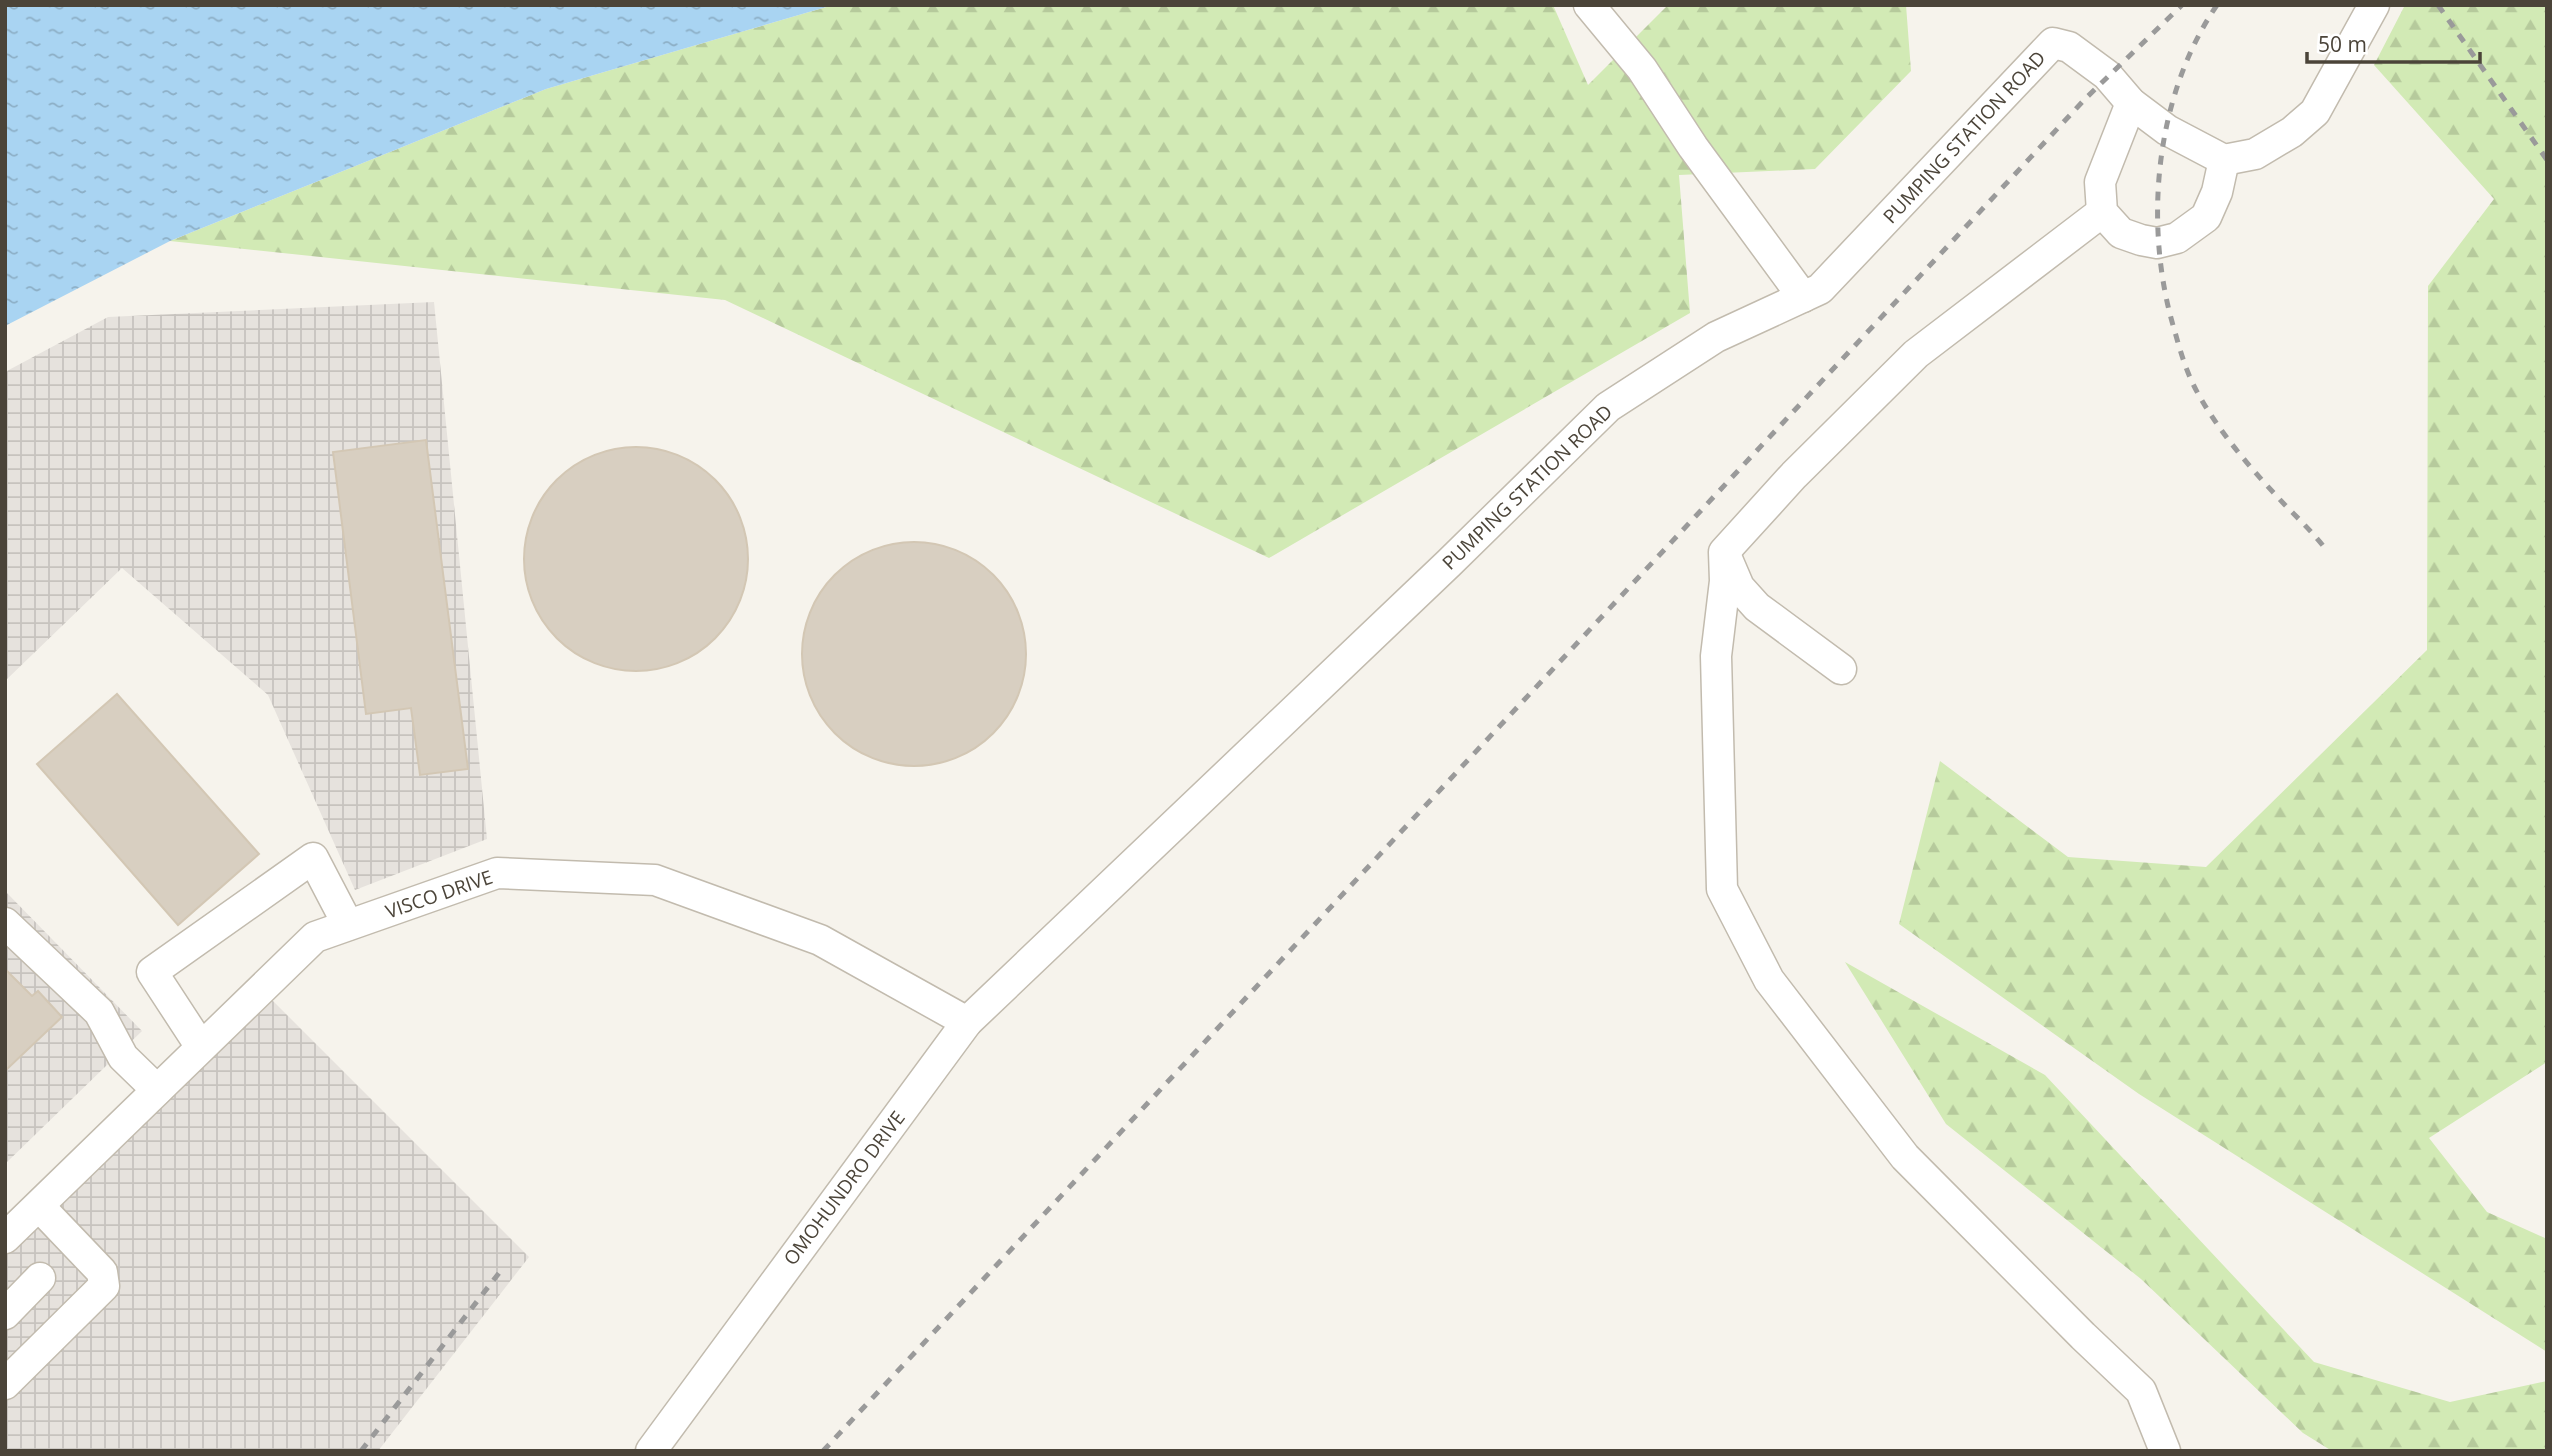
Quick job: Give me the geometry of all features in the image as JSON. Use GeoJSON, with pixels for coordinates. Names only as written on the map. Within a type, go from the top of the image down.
{"type":"FeatureCollection","features":[{"type":"Feature","properties":{"kind":"street"},"geometry":{"type":"LineString","coordinates":[[1589,5],[1642,69],[1693,147],[1803,297]]}},
{"type":"Feature","properties":{"kind":"street"},"geometry":{"type":"LineString","coordinates":[[2224,160],[2217,192],[2206,217],[2177,238],[2158,243],[2141,240],[2121,233],[2102,212],[2100,182],[2132,103],[2167,130],[2224,160],[2255,154],[2292,132],[2315,112],[2374,5]]}},
{"type":"Feature","properties":{"kind":"street","name":"PUMPING STATION ROAD"},"geometry":{"type":"LineString","coordinates":[[1054,939],[1449,563],[1608,407],[1716,337],[1820,289],[2053,43],[2069,47],[2107,75],[2132,103]]}},
{"type":"Feature","properties":{"kind":"street"},"geometry":{"type":"LineString","coordinates":[[2102,212],[1916,354],[1794,475],[1724,552],[1725,581],[1716,656],[1721,889],[1769,980],[1905,1157],[2141,1391],[2165,1451]]}},
{"type":"Feature","properties":{"kind":"street"},"geometry":{"type":"LineString","coordinates":[[1724,552],[1739,587],[1757,607],[1841,669]]}},
{"type":"Feature","properties":{"kind":"street"},"geometry":{"type":"LineString","coordinates":[[201,1047],[152,972],[313,858],[348,925]]}},
{"type":"Feature","properties":{"kind":"street","name":"VISCO DRIVE"},"geometry":{"type":"LineString","coordinates":[[5,1238],[314,937],[497,873],[655,880],[820,940],[967,1022]]}},
{"type":"Feature","properties":{"kind":"street"},"geometry":{"type":"LineString","coordinates":[[5,923],[99,1012],[123,1057],[157,1090]]}},
{"type":"Feature","properties":{"kind":"street","name":"OMOHUNDRO DRIVE"},"geometry":{"type":"LineString","coordinates":[[651,1451],[967,1022],[1054,939]]}},
{"type":"Feature","properties":{"kind":"street"},"geometry":{"type":"LineString","coordinates":[[5,1384],[104,1286],[102,1272],[39,1206]]}},
{"type":"Feature","properties":{"kind":"street"},"geometry":{"type":"LineString","coordinates":[[5,1314],[40,1278]]}},
{"type":"Feature","properties":{"kind":"shaded area"},"geometry":{"type":"Polygon","coordinates":[[[434,302],[487,839],[355,890],[268,695],[122,568],[5,681],[5,372],[108,317],[434,302]]]}},
{"type":"Feature","properties":{"kind":"shaded area"},"geometry":{"type":"Polygon","coordinates":[[[5,891],[142,1031],[5,1164],[5,891]]]}},
{"type":"Feature","properties":{"kind":"shaded area"},"geometry":{"type":"Polygon","coordinates":[[[265,993],[529,1257],[378,1451],[5,1451],[5,1253],[265,993]]]}},
{"type":"Feature","properties":{"kind":"green space"},"geometry":{"type":"Polygon","coordinates":[[[833,5],[1553,5],[1588,85],[1668,5],[1906,5],[1911,71],[1815,169],[1679,175],[1690,313],[1269,558],[725,300],[170,241],[546,89],[833,5]]]}},
{"type":"Feature","properties":{"kind":"green space"},"geometry":{"type":"Polygon","coordinates":[[[2405,5],[2547,5],[2547,1062],[2429,1138],[2487,1212],[2547,1239],[2547,1352],[2139,1094],[1899,924],[1940,761],[2068,857],[2206,867],[2427,650],[2428,286],[2494,199],[2374,65],[2405,5]]]}},
{"type":"Feature","properties":{"kind":"green space"},"geometry":{"type":"Polygon","coordinates":[[[1845,962],[2045,1075],[2314,1362],[2450,1402],[2547,1381],[2547,1451],[2332,1451],[2303,1433],[2141,1279],[1946,1124],[1845,962]]]}},
{"type":"Feature","properties":{"kind":"water"},"geometry":{"type":"Polygon","coordinates":[[[5,5],[833,5],[546,89],[170,241],[5,326],[5,5]]]}},
{"type":"Feature","properties":{"kind":"building"},"geometry":{"type":"Polygon","coordinates":[[[426,440],[468,769],[420,775],[411,708],[366,714],[333,452],[426,440]]]}},
{"type":"Feature","properties":{"kind":"building"},"geometry":{"type":"Polygon","coordinates":[[[636,447],[658,449],[689,460],[715,480],[735,506],[746,537],[746,581],[735,612],[715,638],[689,658],[658,669],[636,671],[614,669],[583,658],[557,638],[537,612],[526,581],[524,559],[526,537],[537,506],[557,480],[583,460],[614,449],[636,447]]]}},
{"type":"Feature","properties":{"kind":"building"},"geometry":{"type":"Polygon","coordinates":[[[914,542],[936,544],[967,555],[993,575],[1013,601],[1024,632],[1024,676],[1013,707],[993,733],[967,753],[936,764],[914,766],[892,764],[861,753],[835,733],[815,707],[804,676],[802,654],[804,632],[815,601],[835,575],[861,555],[892,544],[914,542]]]}},
{"type":"Feature","properties":{"kind":"building"},"geometry":{"type":"Polygon","coordinates":[[[117,694],[259,854],[178,925],[37,764],[117,694]]]}},
{"type":"Feature","properties":{"kind":"building"},"geometry":{"type":"Polygon","coordinates":[[[5,969],[32,996],[38,991],[62,1017],[5,1071],[5,969]]]}},
{"type":"Feature","properties":{"kind":"railway"},"geometry":{"type":"LineString","coordinates":[[823,1451],[2086,98],[2182,5]]}},
{"type":"Feature","properties":{"kind":"railway"},"geometry":{"type":"LineString","coordinates":[[2217,5],[2196,41],[2179,80],[2160,164],[2159,250],[2165,292],[2185,365],[2209,411],[2250,467],[2328,552]]}},
{"type":"Feature","properties":{"kind":"railway"},"geometry":{"type":"LineString","coordinates":[[2438,5],[2547,160]]}},
{"type":"Feature","properties":{"kind":"railway"},"geometry":{"type":"LineString","coordinates":[[361,1451],[499,1273]]}}]}
